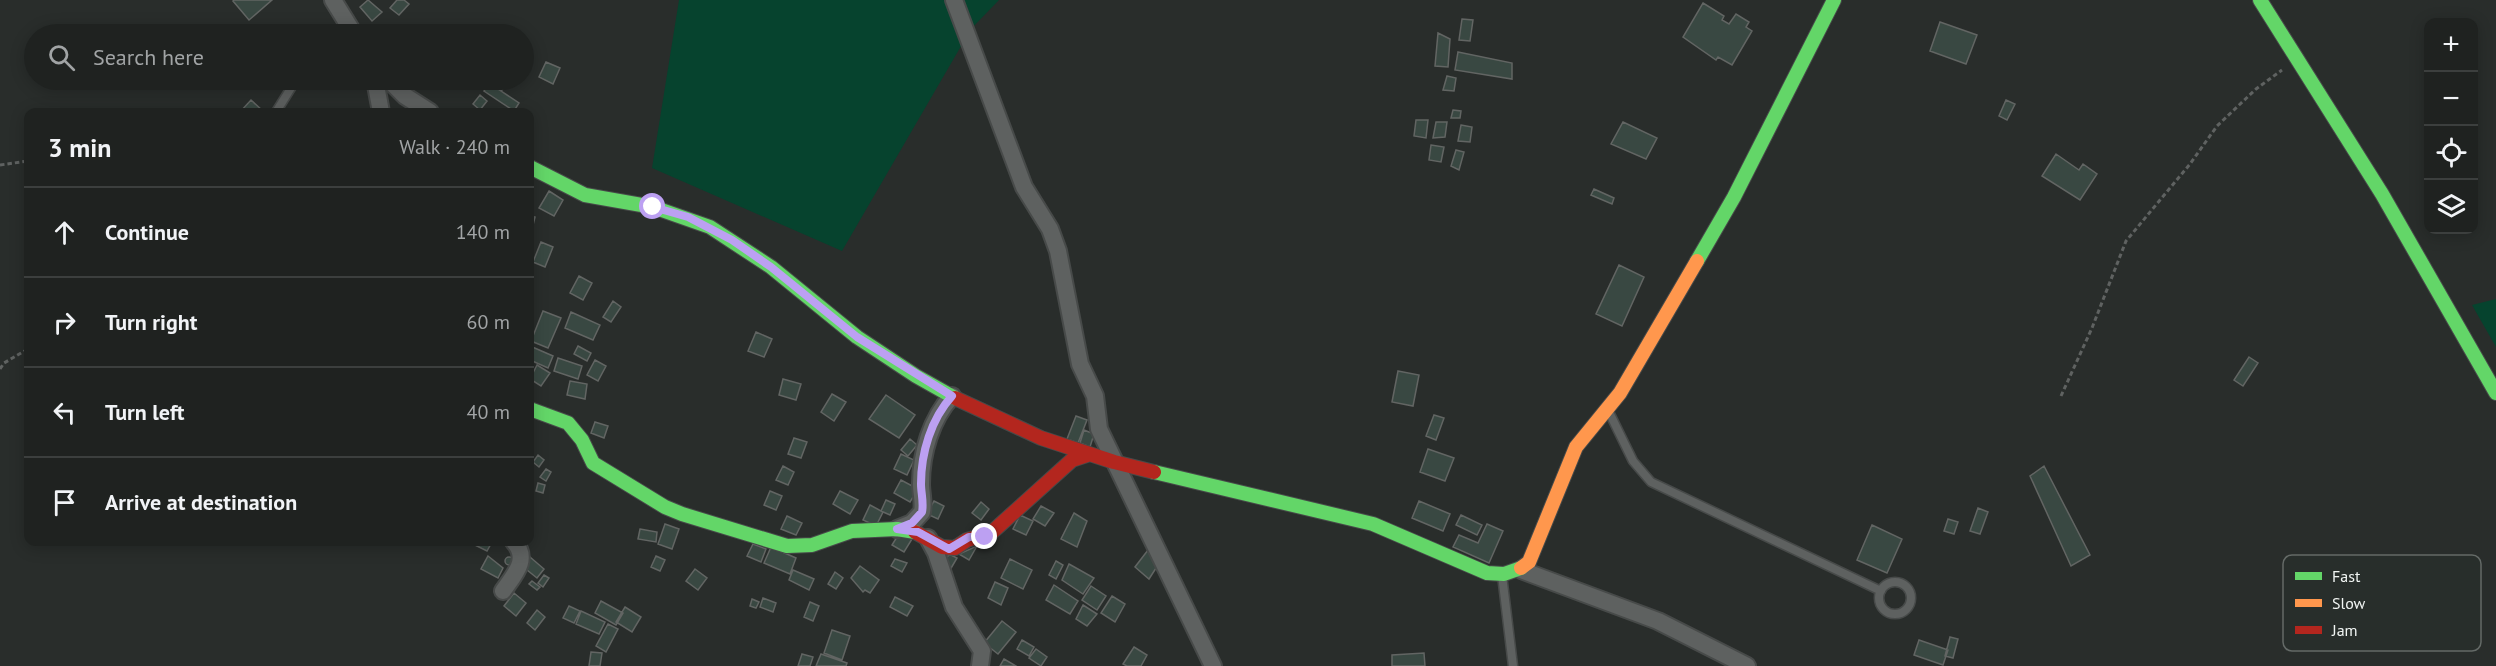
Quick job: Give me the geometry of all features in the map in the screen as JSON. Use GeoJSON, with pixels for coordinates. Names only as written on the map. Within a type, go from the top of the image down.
{"type":"FeatureCollection","features":[{"type":"Feature","properties":{"kind":"street"},"geometry":{"type":"LineString","coordinates":[[333,0],[346,24]]}},
{"type":"Feature","properties":{"kind":"street"},"geometry":{"type":"LineString","coordinates":[[954,0],[1024,187],[1050,229],[1058,251],[1080,364],[1095,396],[1099,429],[1213,666]]}},
{"type":"Feature","properties":{"kind":"street"},"geometry":{"type":"LineString","coordinates":[[1521,570],[1533,553],[1576,447],[1608,409],[1734,197],[1817,38],[1834,0]]}},
{"type":"Feature","properties":{"kind":"street"},"geometry":{"type":"LineString","coordinates":[[2260,0],[2410,242],[2496,393]]}},
{"type":"Feature","properties":{"kind":"street"},"geometry":{"type":"LineString","coordinates":[[377,90],[380,108]]}},
{"type":"Feature","properties":{"kind":"street"},"geometry":{"type":"LineString","coordinates":[[399,90],[424,108]]}},
{"type":"Feature","properties":{"kind":"street"},"geometry":{"type":"LineString","coordinates":[[534,169],[585,195],[653,207],[710,227],[771,267],[857,337],[952,396],[1041,438],[1114,462],[1373,524],[1487,573],[1502,575],[1521,570],[1658,621],[1747,666]]}},
{"type":"Feature","properties":{"kind":"street"},"geometry":{"type":"LineString","coordinates":[[897,529],[912,523],[922,512],[922,468],[933,424],[940,409],[952,396]]}},
{"type":"Feature","properties":{"kind":"street"},"geometry":{"type":"LineString","coordinates":[[534,410],[568,423],[582,440],[593,463],[665,507],[786,546],[812,545],[852,531],[897,529],[928,537],[949,549],[969,537],[985,537],[997,529],[1071,460],[1087,455]]}},
{"type":"Feature","properties":{"kind":"street"},"geometry":{"type":"LineString","coordinates":[[928,537],[936,553],[954,607],[982,651],[980,666]]}},
{"type":"Feature","properties":{"kind":"street"},"geometry":{"type":"LineString","coordinates":[[503,591],[522,560],[522,553],[517,546]]}},
{"type":"Feature","properties":{"kind":"lane"},"geometry":{"type":"LineString","coordinates":[[278,108],[290,90]]}},
{"type":"Feature","properties":{"kind":"lane"},"geometry":{"type":"LineString","coordinates":[[1608,409],[1633,461],[1651,482],[1881,591]]}},
{"type":"Feature","properties":{"kind":"lane"},"geometry":{"type":"LineString","coordinates":[[1502,575],[1514,666]]}},
{"type":"Feature","properties":{"kind":"path"},"geometry":{"type":"LineString","coordinates":[[2061,396],[2126,241],[2190,164],[2217,126],[2256,89],[2298,58]]}},
{"type":"Feature","properties":{"kind":"path"},"geometry":{"type":"LineString","coordinates":[[0,165],[24,162]]}},
{"type":"Feature","properties":{"kind":"path"},"geometry":{"type":"LineString","coordinates":[[0,369],[4,363],[24,351]]}},
{"type":"Feature","properties":{"kind":"green space"},"geometry":{"type":"Polygon","coordinates":[[[679,0],[999,0],[971,29],[842,251],[652,168],[679,0]]]}},
{"type":"Feature","properties":{"kind":"green space"},"geometry":{"type":"Polygon","coordinates":[[[2496,299],[2496,347],[2472,305],[2496,299]]]}},
{"type":"Feature","properties":{"kind":"building"},"geometry":{"type":"Polygon","coordinates":[[[234,0],[272,0],[249,20],[234,0]]]}},
{"type":"Feature","properties":{"kind":"building"},"geometry":{"type":"Polygon","coordinates":[[[368,0],[382,12],[372,21],[360,7],[368,0]]]}},
{"type":"Feature","properties":{"kind":"building"},"geometry":{"type":"Polygon","coordinates":[[[397,0],[404,0],[409,4],[399,15],[390,8],[397,0]]]}},
{"type":"Feature","properties":{"kind":"building"},"geometry":{"type":"Polygon","coordinates":[[[1703,3],[1724,16],[1722,20],[1729,24],[1736,14],[1749,22],[1746,27],[1752,31],[1732,65],[1718,57],[1716,60],[1683,37],[1703,3]]]}},
{"type":"Feature","properties":{"kind":"building"},"geometry":{"type":"Polygon","coordinates":[[[1462,19],[1473,20],[1470,41],[1459,40],[1462,19]]]}},
{"type":"Feature","properties":{"kind":"building"},"geometry":{"type":"Polygon","coordinates":[[[1940,22],[1977,35],[1966,64],[1930,51],[1940,22]]]}},
{"type":"Feature","properties":{"kind":"building"},"geometry":{"type":"Polygon","coordinates":[[[1438,33],[1450,39],[1448,67],[1435,66],[1438,33]]]}},
{"type":"Feature","properties":{"kind":"building"},"geometry":{"type":"Polygon","coordinates":[[[1458,52],[1512,63],[1512,79],[1455,70],[1458,52]]]}},
{"type":"Feature","properties":{"kind":"building"},"geometry":{"type":"Polygon","coordinates":[[[546,62],[560,68],[553,84],[539,77],[546,62]]]}},
{"type":"Feature","properties":{"kind":"building"},"geometry":{"type":"Polygon","coordinates":[[[1447,76],[1456,78],[1454,91],[1443,90],[1447,76]]]}},
{"type":"Feature","properties":{"kind":"building"},"geometry":{"type":"Polygon","coordinates":[[[500,90],[519,103],[516,108],[510,108],[484,91],[500,90]]]}},
{"type":"Feature","properties":{"kind":"building"},"geometry":{"type":"Polygon","coordinates":[[[480,95],[487,101],[482,108],[473,104],[480,95]]]}},
{"type":"Feature","properties":{"kind":"building"},"geometry":{"type":"Polygon","coordinates":[[[251,100],[260,108],[244,108],[251,100]]]}},
{"type":"Feature","properties":{"kind":"building"},"geometry":{"type":"Polygon","coordinates":[[[2006,100],[2015,104],[2007,120],[1999,116],[2006,100]]]}},
{"type":"Feature","properties":{"kind":"building"},"geometry":{"type":"Polygon","coordinates":[[[1453,110],[1461,111],[1460,118],[1451,118],[1453,110]]]}},
{"type":"Feature","properties":{"kind":"building"},"geometry":{"type":"Polygon","coordinates":[[[1416,120],[1428,120],[1426,138],[1414,136],[1416,120]]]}},
{"type":"Feature","properties":{"kind":"building"},"geometry":{"type":"Polygon","coordinates":[[[1436,122],[1447,122],[1445,137],[1433,138],[1436,122]]]}},
{"type":"Feature","properties":{"kind":"building"},"geometry":{"type":"Polygon","coordinates":[[[1623,122],[1657,138],[1646,159],[1611,144],[1623,122]]]}},
{"type":"Feature","properties":{"kind":"building"},"geometry":{"type":"Polygon","coordinates":[[[1461,125],[1472,127],[1470,142],[1458,141],[1461,125]]]}},
{"type":"Feature","properties":{"kind":"building"},"geometry":{"type":"Polygon","coordinates":[[[1431,145],[1444,147],[1441,162],[1429,160],[1431,145]]]}},
{"type":"Feature","properties":{"kind":"building"},"geometry":{"type":"Polygon","coordinates":[[[1456,150],[1464,152],[1459,170],[1451,166],[1456,150]]]}},
{"type":"Feature","properties":{"kind":"building"},"geometry":{"type":"Polygon","coordinates":[[[2056,154],[2079,170],[2083,164],[2097,174],[2080,200],[2042,176],[2056,154]]]}},
{"type":"Feature","properties":{"kind":"building"},"geometry":{"type":"Polygon","coordinates":[[[1594,189],[1614,198],[1612,204],[1591,195],[1594,189]]]}},
{"type":"Feature","properties":{"kind":"building"},"geometry":{"type":"Polygon","coordinates":[[[549,191],[563,200],[554,216],[539,208],[549,191]]]}},
{"type":"Feature","properties":{"kind":"building"},"geometry":{"type":"Polygon","coordinates":[[[541,242],[553,247],[545,267],[534,262],[541,242]]]}},
{"type":"Feature","properties":{"kind":"building"},"geometry":{"type":"Polygon","coordinates":[[[1619,265],[1644,277],[1622,326],[1596,314],[1619,265]]]}},
{"type":"Feature","properties":{"kind":"building"},"geometry":{"type":"Polygon","coordinates":[[[579,276],[592,283],[583,300],[570,293],[579,276]]]}},
{"type":"Feature","properties":{"kind":"building"},"geometry":{"type":"Polygon","coordinates":[[[613,301],[621,307],[611,322],[603,317],[613,301]]]}},
{"type":"Feature","properties":{"kind":"building"},"geometry":{"type":"Polygon","coordinates":[[[543,311],[561,318],[548,348],[534,342],[534,334],[543,311]]]}},
{"type":"Feature","properties":{"kind":"building"},"geometry":{"type":"Polygon","coordinates":[[[571,312],[600,325],[593,340],[565,328],[571,312]]]}},
{"type":"Feature","properties":{"kind":"building"},"geometry":{"type":"Polygon","coordinates":[[[756,332],[772,339],[764,357],[748,351],[756,332]]]}},
{"type":"Feature","properties":{"kind":"building"},"geometry":{"type":"Polygon","coordinates":[[[578,346],[591,353],[587,361],[574,354],[578,346]]]}},
{"type":"Feature","properties":{"kind":"building"},"geometry":{"type":"Polygon","coordinates":[[[534,348],[553,356],[548,368],[534,362],[534,348]]]}},
{"type":"Feature","properties":{"kind":"building"},"geometry":{"type":"Polygon","coordinates":[[[2249,357],[2258,363],[2243,386],[2234,380],[2249,357]]]}},
{"type":"Feature","properties":{"kind":"building"},"geometry":{"type":"Polygon","coordinates":[[[558,358],[582,366],[578,379],[554,371],[558,358]]]}},
{"type":"Feature","properties":{"kind":"building"},"geometry":{"type":"Polygon","coordinates":[[[595,360],[606,366],[598,381],[587,375],[595,360]]]}},
{"type":"Feature","properties":{"kind":"building"},"geometry":{"type":"Polygon","coordinates":[[[537,365],[550,373],[541,386],[534,382],[534,371],[537,365]]]}},
{"type":"Feature","properties":{"kind":"building"},"geometry":{"type":"Polygon","coordinates":[[[1398,371],[1419,375],[1413,406],[1392,402],[1398,371]]]}},
{"type":"Feature","properties":{"kind":"building"},"geometry":{"type":"Polygon","coordinates":[[[783,379],[801,384],[796,400],[779,395],[783,379]]]}},
{"type":"Feature","properties":{"kind":"building"},"geometry":{"type":"Polygon","coordinates":[[[570,381],[587,384],[585,399],[567,395],[570,381]]]}},
{"type":"Feature","properties":{"kind":"building"},"geometry":{"type":"Polygon","coordinates":[[[832,394],[846,402],[834,421],[821,412],[832,394]]]}},
{"type":"Feature","properties":{"kind":"building"},"geometry":{"type":"Polygon","coordinates":[[[886,395],[915,415],[899,438],[869,419],[886,395]]]}},
{"type":"Feature","properties":{"kind":"building"},"geometry":{"type":"Polygon","coordinates":[[[1434,415],[1444,418],[1436,440],[1426,436],[1434,415]]]}},
{"type":"Feature","properties":{"kind":"building"},"geometry":{"type":"Polygon","coordinates":[[[1076,416],[1087,420],[1078,443],[1067,439],[1076,416]]]}},
{"type":"Feature","properties":{"kind":"building"},"geometry":{"type":"Polygon","coordinates":[[[595,422],[608,426],[604,438],[591,433],[595,422]]]}},
{"type":"Feature","properties":{"kind":"building"},"geometry":{"type":"Polygon","coordinates":[[[1084,430],[1094,434],[1090,447],[1080,443],[1084,430]]]}},
{"type":"Feature","properties":{"kind":"building"},"geometry":{"type":"Polygon","coordinates":[[[794,438],[807,442],[801,458],[788,454],[794,438]]]}},
{"type":"Feature","properties":{"kind":"building"},"geometry":{"type":"Polygon","coordinates":[[[910,439],[917,445],[908,456],[901,450],[910,439]]]}},
{"type":"Feature","properties":{"kind":"building"},"geometry":{"type":"Polygon","coordinates":[[[1428,449],[1454,458],[1445,481],[1420,472],[1428,449]]]}},
{"type":"Feature","properties":{"kind":"building"},"geometry":{"type":"Polygon","coordinates":[[[901,454],[914,460],[907,475],[894,469],[901,454]]]}},
{"type":"Feature","properties":{"kind":"building"},"geometry":{"type":"Polygon","coordinates":[[[538,455],[544,460],[539,467],[534,461],[538,455]]]}},
{"type":"Feature","properties":{"kind":"building"},"geometry":{"type":"Polygon","coordinates":[[[783,466],[794,472],[788,485],[776,480],[783,466]]]}},
{"type":"Feature","properties":{"kind":"building"},"geometry":{"type":"Polygon","coordinates":[[[2044,466],[2090,555],[2071,566],[2030,476],[2044,466]]]}},
{"type":"Feature","properties":{"kind":"building"},"geometry":{"type":"Polygon","coordinates":[[[546,469],[551,472],[546,481],[540,477],[546,469]]]}},
{"type":"Feature","properties":{"kind":"building"},"geometry":{"type":"Polygon","coordinates":[[[901,480],[918,489],[910,502],[894,493],[901,480]]]}},
{"type":"Feature","properties":{"kind":"building"},"geometry":{"type":"Polygon","coordinates":[[[538,483],[545,485],[543,493],[536,491],[538,483]]]}},
{"type":"Feature","properties":{"kind":"building"},"geometry":{"type":"Polygon","coordinates":[[[770,491],[782,496],[776,510],[764,505],[770,491]]]}},
{"type":"Feature","properties":{"kind":"building"},"geometry":{"type":"Polygon","coordinates":[[[840,491],[858,500],[850,514],[833,504],[840,491]]]}},
{"type":"Feature","properties":{"kind":"building"},"geometry":{"type":"Polygon","coordinates":[[[886,500],[895,504],[890,515],[881,511],[886,500]]]}},
{"type":"Feature","properties":{"kind":"building"},"geometry":{"type":"Polygon","coordinates":[[[934,501],[944,506],[938,519],[927,514],[934,501]]]}},
{"type":"Feature","properties":{"kind":"building"},"geometry":{"type":"Polygon","coordinates":[[[1419,501],[1450,514],[1443,531],[1412,518],[1419,501]]]}},
{"type":"Feature","properties":{"kind":"building"},"geometry":{"type":"Polygon","coordinates":[[[981,502],[989,509],[981,520],[972,513],[981,502]]]}},
{"type":"Feature","properties":{"kind":"building"},"geometry":{"type":"Polygon","coordinates":[[[870,505],[883,512],[876,526],[863,520],[870,505]]]}},
{"type":"Feature","properties":{"kind":"building"},"geometry":{"type":"Polygon","coordinates":[[[1041,506],[1054,513],[1045,526],[1033,519],[1041,506]]]}},
{"type":"Feature","properties":{"kind":"building"},"geometry":{"type":"Polygon","coordinates":[[[1978,508],[1988,512],[1980,534],[1970,531],[1978,508]]]}},
{"type":"Feature","properties":{"kind":"building"},"geometry":{"type":"Polygon","coordinates":[[[1074,513],[1087,521],[1077,547],[1061,539],[1074,513]]]}},
{"type":"Feature","properties":{"kind":"building"},"geometry":{"type":"Polygon","coordinates":[[[1020,515],[1033,521],[1026,535],[1013,529],[1020,515]]]}},
{"type":"Feature","properties":{"kind":"building"},"geometry":{"type":"Polygon","coordinates":[[[1461,515],[1482,525],[1477,535],[1456,525],[1461,515]]]}},
{"type":"Feature","properties":{"kind":"building"},"geometry":{"type":"Polygon","coordinates":[[[787,516],[802,523],[796,535],[781,529],[787,516]]]}},
{"type":"Feature","properties":{"kind":"building"},"geometry":{"type":"Polygon","coordinates":[[[1948,519],[1958,522],[1954,534],[1944,531],[1948,519]]]}},
{"type":"Feature","properties":{"kind":"building"},"geometry":{"type":"Polygon","coordinates":[[[665,524],[679,529],[672,549],[658,544],[665,524]]]}},
{"type":"Feature","properties":{"kind":"building"},"geometry":{"type":"Polygon","coordinates":[[[1487,524],[1503,531],[1489,563],[1453,547],[1459,535],[1478,543],[1487,524]]]}},
{"type":"Feature","properties":{"kind":"building"},"geometry":{"type":"Polygon","coordinates":[[[1872,525],[1902,539],[1887,573],[1857,560],[1872,525]]]}},
{"type":"Feature","properties":{"kind":"building"},"geometry":{"type":"Polygon","coordinates":[[[640,529],[657,532],[656,542],[638,539],[640,529]]]}},
{"type":"Feature","properties":{"kind":"building"},"geometry":{"type":"Polygon","coordinates":[[[640,529],[657,532],[656,542],[638,539],[640,529]]]}},
{"type":"Feature","properties":{"kind":"building"},"geometry":{"type":"Polygon","coordinates":[[[900,532],[912,539],[904,552],[892,545],[900,532]]]}},
{"type":"Feature","properties":{"kind":"building"},"geometry":{"type":"Polygon","coordinates":[[[753,544],[766,549],[761,562],[747,556],[753,544]]]}},
{"type":"Feature","properties":{"kind":"building"},"geometry":{"type":"Polygon","coordinates":[[[477,546],[490,546],[487,551],[477,546]]]}},
{"type":"Feature","properties":{"kind":"building"},"geometry":{"type":"Polygon","coordinates":[[[977,546],[969,560],[959,554],[977,546]]]}},
{"type":"Feature","properties":{"kind":"building"},"geometry":{"type":"Polygon","coordinates":[[[771,547],[796,558],[790,574],[764,563],[771,547]]]}},
{"type":"Feature","properties":{"kind":"building"},"geometry":{"type":"Polygon","coordinates":[[[1148,550],[1158,565],[1149,579],[1135,567],[1148,550]]]}},
{"type":"Feature","properties":{"kind":"building"},"geometry":{"type":"Polygon","coordinates":[[[949,554],[957,558],[950,570],[942,566],[949,554]]]}},
{"type":"Feature","properties":{"kind":"building"},"geometry":{"type":"Polygon","coordinates":[[[488,556],[503,568],[498,578],[481,569],[488,556]]]}},
{"type":"Feature","properties":{"kind":"building"},"geometry":{"type":"Polygon","coordinates":[[[656,556],[665,560],[660,571],[651,567],[656,556]]]}},
{"type":"Feature","properties":{"kind":"building"},"geometry":{"type":"Polygon","coordinates":[[[509,557],[513,561],[509,565],[505,561],[509,557]]]}},
{"type":"Feature","properties":{"kind":"building"},"geometry":{"type":"Polygon","coordinates":[[[530,557],[544,569],[537,578],[522,566],[530,557]]]}},
{"type":"Feature","properties":{"kind":"building"},"geometry":{"type":"Polygon","coordinates":[[[895,559],[907,563],[902,572],[891,566],[895,559]]]}},
{"type":"Feature","properties":{"kind":"building"},"geometry":{"type":"Polygon","coordinates":[[[1010,559],[1032,570],[1023,589],[1001,578],[1010,559]]]}},
{"type":"Feature","properties":{"kind":"building"},"geometry":{"type":"Polygon","coordinates":[[[1056,561],[1063,565],[1056,579],[1049,575],[1056,561]]]}},
{"type":"Feature","properties":{"kind":"building"},"geometry":{"type":"Polygon","coordinates":[[[1069,564],[1094,578],[1083,594],[1062,580],[1069,564]]]}},
{"type":"Feature","properties":{"kind":"building"},"geometry":{"type":"Polygon","coordinates":[[[860,566],[879,580],[870,593],[865,590],[863,592],[851,578],[860,566]]]}},
{"type":"Feature","properties":{"kind":"building"},"geometry":{"type":"Polygon","coordinates":[[[695,569],[707,578],[698,590],[686,581],[695,569]]]}},
{"type":"Feature","properties":{"kind":"building"},"geometry":{"type":"Polygon","coordinates":[[[695,569],[707,578],[698,590],[686,581],[695,569]]]}},
{"type":"Feature","properties":{"kind":"building"},"geometry":{"type":"Polygon","coordinates":[[[793,570],[814,579],[809,590],[789,580],[793,570]]]}},
{"type":"Feature","properties":{"kind":"building"},"geometry":{"type":"Polygon","coordinates":[[[835,572],[843,578],[836,589],[828,584],[835,572]]]}},
{"type":"Feature","properties":{"kind":"building"},"geometry":{"type":"Polygon","coordinates":[[[544,575],[549,578],[543,587],[538,583],[544,575]]]}},
{"type":"Feature","properties":{"kind":"building"},"geometry":{"type":"Polygon","coordinates":[[[532,581],[540,587],[537,590],[529,584],[532,581]]]}},
{"type":"Feature","properties":{"kind":"building"},"geometry":{"type":"Polygon","coordinates":[[[995,582],[1008,588],[1001,605],[988,598],[995,582]]]}},
{"type":"Feature","properties":{"kind":"building"},"geometry":{"type":"Polygon","coordinates":[[[1054,585],[1078,601],[1070,614],[1046,600],[1054,585]]]}},
{"type":"Feature","properties":{"kind":"building"},"geometry":{"type":"Polygon","coordinates":[[[1091,586],[1106,596],[1097,610],[1082,600],[1091,586]]]}},
{"type":"Feature","properties":{"kind":"building"},"geometry":{"type":"Polygon","coordinates":[[[514,593],[526,603],[516,616],[504,606],[514,593]]]}},
{"type":"Feature","properties":{"kind":"building"},"geometry":{"type":"Polygon","coordinates":[[[1112,596],[1125,604],[1115,622],[1101,613],[1112,596]]]}},
{"type":"Feature","properties":{"kind":"building"},"geometry":{"type":"Polygon","coordinates":[[[895,597],[913,606],[907,616],[890,607],[895,597]]]}},
{"type":"Feature","properties":{"kind":"building"},"geometry":{"type":"Polygon","coordinates":[[[763,598],[776,603],[773,612],[760,607],[763,598]]]}},
{"type":"Feature","properties":{"kind":"building"},"geometry":{"type":"Polygon","coordinates":[[[752,599],[759,602],[756,608],[750,606],[752,599]]]}},
{"type":"Feature","properties":{"kind":"building"},"geometry":{"type":"Polygon","coordinates":[[[601,601],[623,613],[616,625],[595,613],[601,601]]]}},
{"type":"Feature","properties":{"kind":"building"},"geometry":{"type":"Polygon","coordinates":[[[810,602],[819,606],[813,621],[804,617],[810,602]]]}},
{"type":"Feature","properties":{"kind":"building"},"geometry":{"type":"Polygon","coordinates":[[[1083,605],[1097,614],[1087,626],[1076,619],[1083,605]]]}},
{"type":"Feature","properties":{"kind":"building"},"geometry":{"type":"Polygon","coordinates":[[[569,606],[580,611],[574,623],[563,618],[569,606]]]}},
{"type":"Feature","properties":{"kind":"building"},"geometry":{"type":"Polygon","coordinates":[[[625,607],[641,617],[632,632],[616,622],[625,607]]]}},
{"type":"Feature","properties":{"kind":"building"},"geometry":{"type":"Polygon","coordinates":[[[537,610],[545,617],[535,630],[527,623],[537,610]]]}},
{"type":"Feature","properties":{"kind":"building"},"geometry":{"type":"Polygon","coordinates":[[[581,611],[605,622],[599,634],[576,624],[581,611]]]}},
{"type":"Feature","properties":{"kind":"building"},"geometry":{"type":"Polygon","coordinates":[[[1002,621],[1016,632],[998,654],[984,643],[1002,621]]]}},
{"type":"Feature","properties":{"kind":"building"},"geometry":{"type":"Polygon","coordinates":[[[608,624],[618,629],[606,652],[596,646],[608,624]]]}},
{"type":"Feature","properties":{"kind":"building"},"geometry":{"type":"Polygon","coordinates":[[[832,630],[850,636],[842,660],[824,653],[832,630]]]}},
{"type":"Feature","properties":{"kind":"building"},"geometry":{"type":"Polygon","coordinates":[[[1950,637],[1958,639],[1953,658],[1945,656],[1950,637]]]}},
{"type":"Feature","properties":{"kind":"building"},"geometry":{"type":"Polygon","coordinates":[[[1022,640],[1034,647],[1029,656],[1017,649],[1022,640]]]}},
{"type":"Feature","properties":{"kind":"building"},"geometry":{"type":"Polygon","coordinates":[[[1919,640],[1948,650],[1943,665],[1914,655],[1919,640]]]}},
{"type":"Feature","properties":{"kind":"building"},"geometry":{"type":"Polygon","coordinates":[[[1134,647],[1147,655],[1141,666],[1123,664],[1134,647]]]}},
{"type":"Feature","properties":{"kind":"building"},"geometry":{"type":"Polygon","coordinates":[[[1036,649],[1047,657],[1041,666],[1029,658],[1036,649]]]}},
{"type":"Feature","properties":{"kind":"building"},"geometry":{"type":"Polygon","coordinates":[[[591,652],[602,653],[600,666],[589,666],[591,652]]]}},
{"type":"Feature","properties":{"kind":"building"},"geometry":{"type":"Polygon","coordinates":[[[1424,653],[1425,666],[1392,666],[1392,655],[1424,653]]]}},
{"type":"Feature","properties":{"kind":"building"},"geometry":{"type":"Polygon","coordinates":[[[802,654],[813,657],[810,666],[798,666],[802,654]]]}},
{"type":"Feature","properties":{"kind":"building"},"geometry":{"type":"Polygon","coordinates":[[[821,654],[847,663],[846,666],[816,666],[821,654]]]}},
{"type":"Feature","properties":{"kind":"building"},"geometry":{"type":"Polygon","coordinates":[[[1004,659],[1016,666],[1000,666],[1004,659]]]}},
{"type":"Feature","properties":{"kind":"building"},"geometry":{"type":"Polygon","coordinates":[[[1004,659],[1016,666],[1000,666],[1004,659]]]}},
{"type":"Feature","properties":{"kind":"traffic: fast"},"geometry":{"type":"LineString","coordinates":[[1697,261],[1734,197],[1834,0]]}},
{"type":"Feature","properties":{"kind":"traffic: fast"},"geometry":{"type":"LineString","coordinates":[[2260,0],[2382,194],[2496,393]]}},
{"type":"Feature","properties":{"kind":"traffic: fast"},"geometry":{"type":"LineString","coordinates":[[534,169],[585,195],[653,207],[710,227],[771,267],[857,337],[916,376],[955,398]]}},
{"type":"Feature","properties":{"kind":"traffic: fast"},"geometry":{"type":"LineString","coordinates":[[534,410],[568,423],[582,440],[593,463],[665,507],[682,514],[787,546],[812,545],[852,531],[897,529],[915,532]]}},
{"type":"Feature","properties":{"kind":"traffic: fast"},"geometry":{"type":"LineString","coordinates":[[1154,472],[1373,524],[1487,573],[1504,574],[1521,568]]}},
{"type":"Feature","properties":{"kind":"traffic: slow"},"geometry":{"type":"LineString","coordinates":[[1521,568],[1529,562],[1576,447],[1620,393],[1697,261]]}},
{"type":"Feature","properties":{"kind":"traffic: jam"},"geometry":{"type":"LineString","coordinates":[[955,398],[1041,438],[1114,462],[1154,472]]}},
{"type":"Feature","properties":{"kind":"traffic: jam"},"geometry":{"type":"LineString","coordinates":[[915,532],[942,547],[955,548],[967,540],[991,533],[1072,460],[1087,455]]}},
{"type":"Feature","properties":{"kind":"route"},"geometry":{"type":"LineString","coordinates":[[653,207],[688,217],[732,240],[771,267],[857,337],[916,376],[952,396],[935,416],[922,468],[922,512],[919,518],[912,523],[897,529],[918,532],[949,549],[969,537],[985,537]]}}]}
